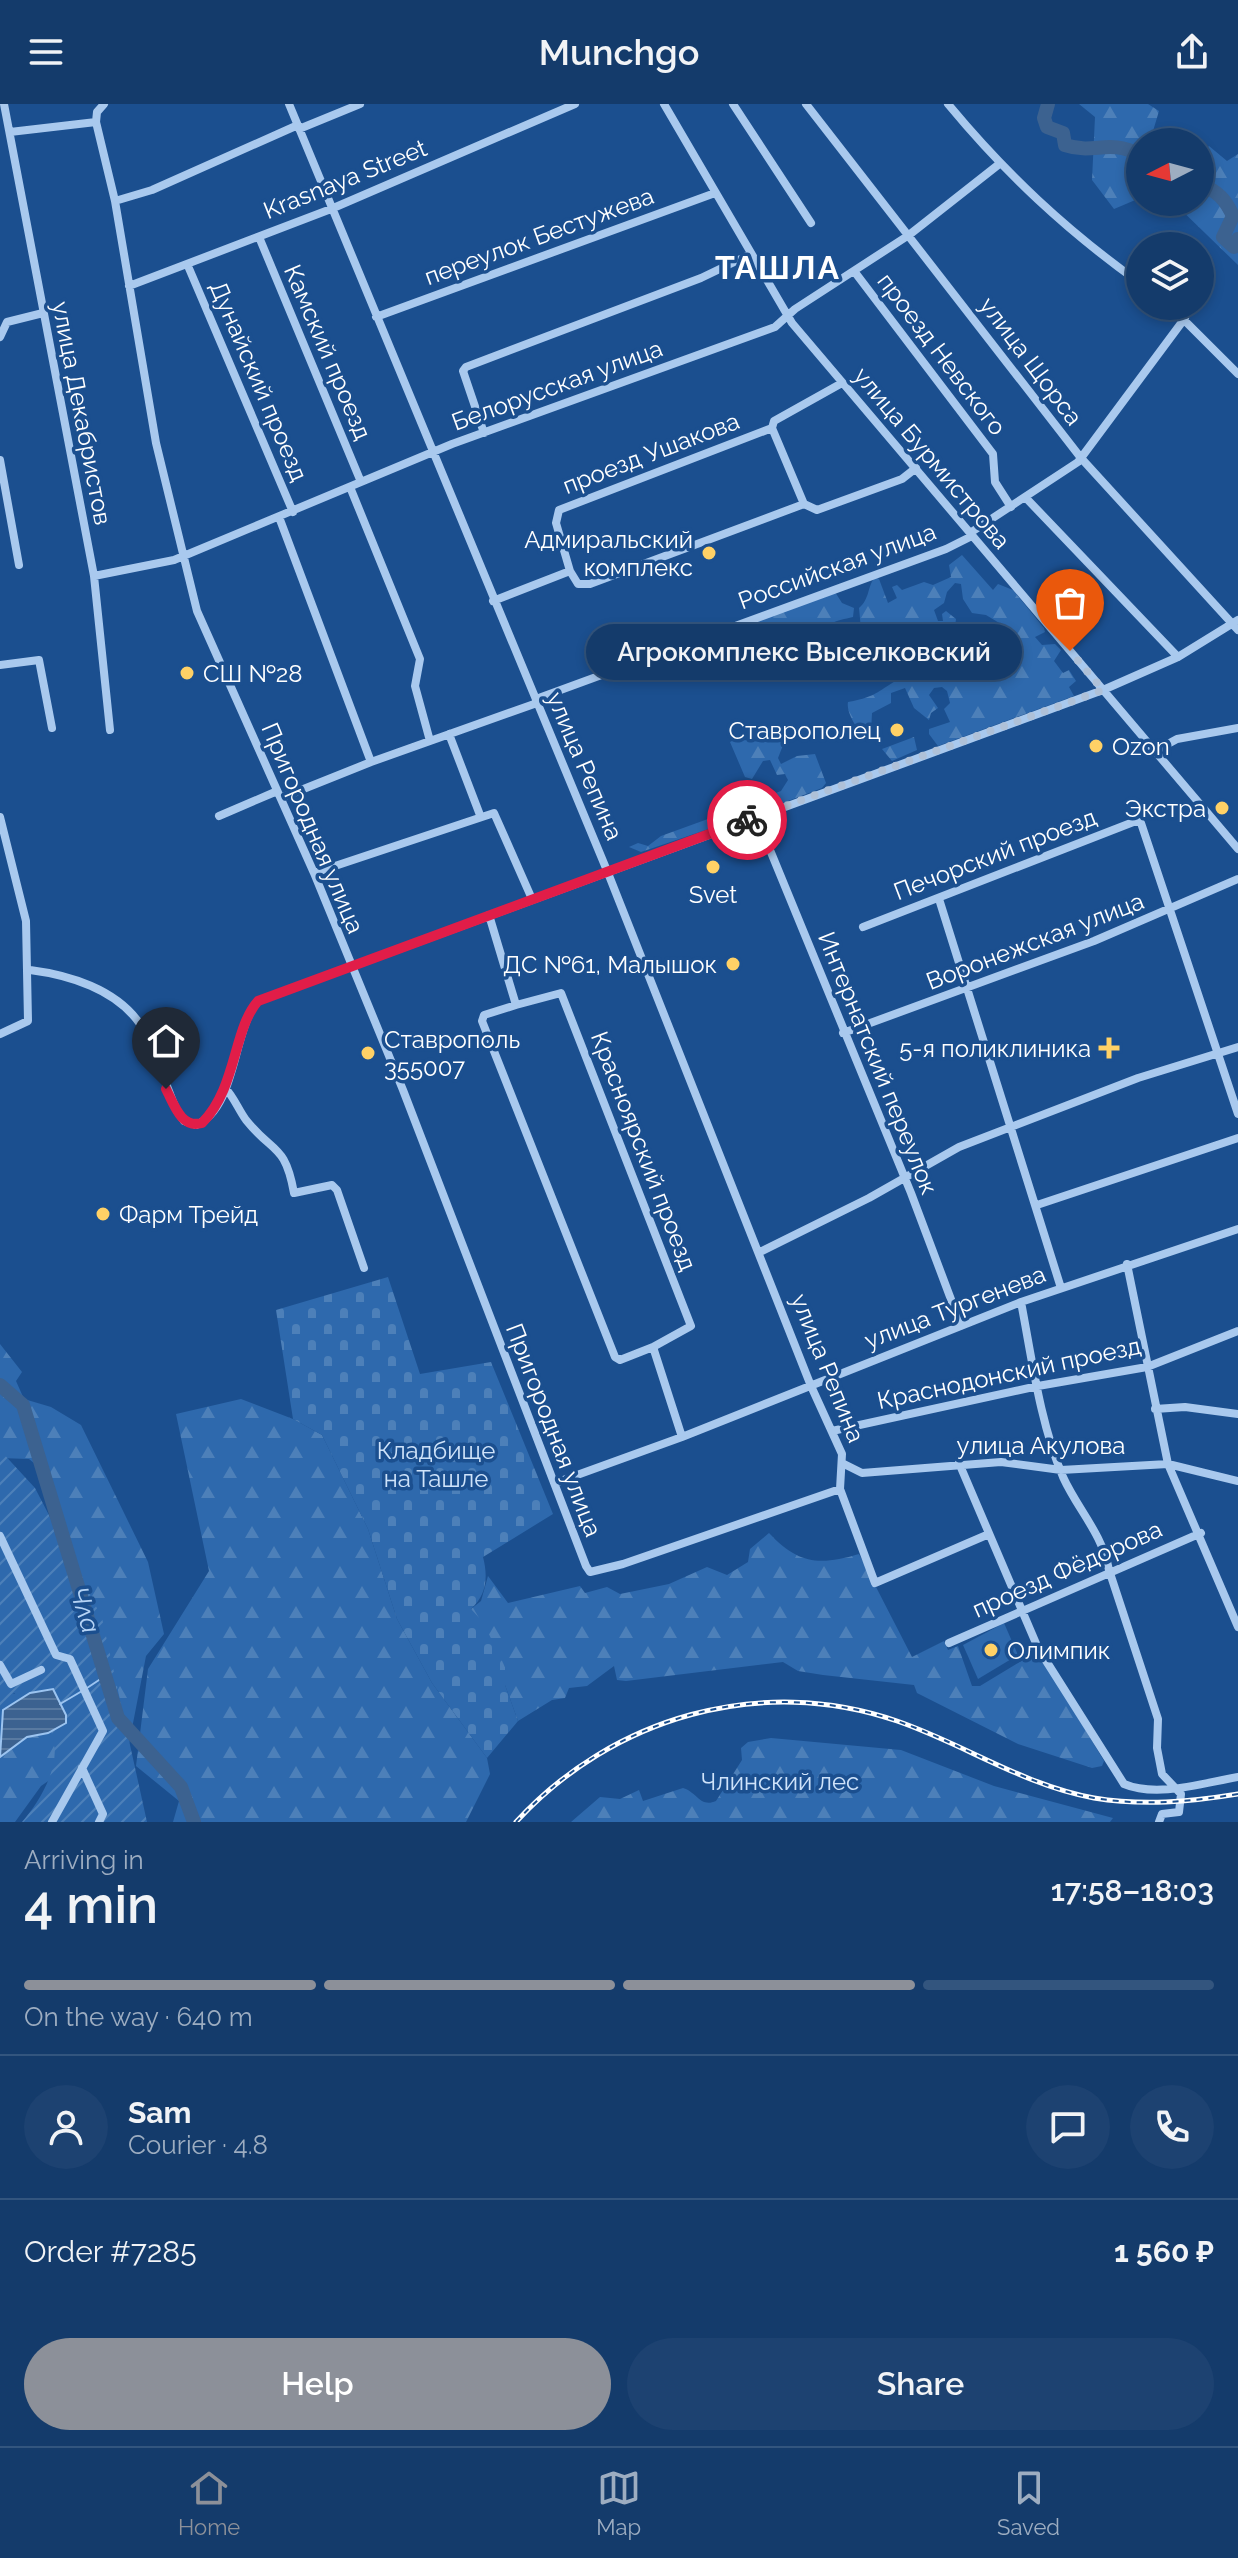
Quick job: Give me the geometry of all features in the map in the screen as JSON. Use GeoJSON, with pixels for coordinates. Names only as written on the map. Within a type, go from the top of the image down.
{"type":"FeatureCollection","features":[{"type":"Feature","properties":{"kind":"street","name":"улица Декабристов"},"geometry":{"type":"LineString","coordinates":[[4,104],[94,576],[110,730]]}},
{"type":"Feature","properties":{"kind":"street"},"geometry":{"type":"LineString","coordinates":[[10,132],[96,122],[97,112],[104,104]]}},
{"type":"Feature","properties":{"kind":"street","name":"улица Репина"},"geometry":{"type":"LineString","coordinates":[[289,104],[608,873],[811,1386],[832,1431],[844,1464],[840,1489],[875,1583],[989,1534]]}},
{"type":"Feature","properties":{"kind":"street"},"geometry":{"type":"LineString","coordinates":[[115,201],[152,190],[298,127],[360,104]]}},
{"type":"Feature","properties":{"kind":"street","name":"Krasnaya Street"},"geometry":{"type":"LineString","coordinates":[[129,286],[331,209],[575,104]]}},
{"type":"Feature","properties":{"kind":"street","name":"улица Бурмистрова"},"geometry":{"type":"LineString","coordinates":[[664,104],[786,315],[1238,849]]}},
{"type":"Feature","properties":{"kind":"street"},"geometry":{"type":"LineString","coordinates":[[733,104],[811,223]]}},
{"type":"Feature","properties":{"kind":"street","name":"улица Щорса"},"geometry":{"type":"LineString","coordinates":[[806,104],[1081,458],[1236,625]]}},
{"type":"Feature","properties":{"kind":"street"},"geometry":{"type":"LineString","coordinates":[[948,104],[998,165],[1126,273]]}},
{"type":"Feature","properties":{"kind":"street","name":"Пригородная улица"},"geometry":{"type":"LineString","coordinates":[[96,122],[115,201],[156,443],[181,557],[197,611],[314,873],[403,1090],[590,1572],[623,1564],[840,1489]]}},
{"type":"Feature","properties":{"kind":"street","name":"Белорусская улица"},"geometry":{"type":"LineString","coordinates":[[94,576],[181,557],[432,452],[775,327],[786,315],[909,235],[998,165]]}},
{"type":"Feature","properties":{"kind":"street","name":"переулок Бестужева"},"geometry":{"type":"LineString","coordinates":[[376,317],[715,193]]}},
{"type":"Feature","properties":{"kind":"street","name":"Камский проезд"},"geometry":{"type":"LineString","coordinates":[[259,237],[361,482]]}},
{"type":"Feature","properties":{"kind":"street"},"geometry":{"type":"LineString","coordinates":[[484,433],[463,371],[466,367],[701,278],[751,254]]}},
{"type":"Feature","properties":{"kind":"street","name":"Дунайский проезд"},"geometry":{"type":"LineString","coordinates":[[188,266],[293,512]]}},
{"type":"Feature","properties":{"kind":"street","name":"проезд Невского"},"geometry":{"type":"LineString","coordinates":[[854,271],[993,454],[995,482],[1011,507]]}},
{"type":"Feature","properties":{"kind":"street"},"geometry":{"type":"LineString","coordinates":[[0,337],[7,322],[43,313]]}},
{"type":"Feature","properties":{"kind":"street","name":"Российская улица"},"geometry":{"type":"LineString","coordinates":[[219,816],[946,549],[1026,498],[1081,458],[1184,320]]}},
{"type":"Feature","properties":{"kind":"street"},"geometry":{"type":"LineString","coordinates":[[1187,320],[1238,374]]}},
{"type":"Feature","properties":{"kind":"street","name":"проезд Ушакова"},"geometry":{"type":"LineString","coordinates":[[804,504],[772,428],[774,421],[842,383]]}},
{"type":"Feature","properties":{"kind":"street","name":"проезд Ушакова"},"geometry":{"type":"LineString","coordinates":[[570,571],[556,523],[559,510],[772,428]]}},
{"type":"Feature","properties":{"kind":"street"},"geometry":{"type":"LineString","coordinates":[[0,460],[19,565]]}},
{"type":"Feature","properties":{"kind":"street"},"geometry":{"type":"LineString","coordinates":[[493,601],[570,571],[578,584],[590,584],[804,504],[817,510],[902,479],[916,468]]}},
{"type":"Feature","properties":{"kind":"street"},"geometry":{"type":"LineString","coordinates":[[350,487],[420,659],[415,686],[430,741]]}},
{"type":"Feature","properties":{"kind":"street"},"geometry":{"type":"LineString","coordinates":[[1026,498],[1178,657]]}},
{"type":"Feature","properties":{"kind":"street","name":"Дунайский проезд"},"geometry":{"type":"LineString","coordinates":[[279,517],[371,762]]}},
{"type":"Feature","properties":{"kind":"street"},"geometry":{"type":"LineString","coordinates":[[30,970],[78,981],[106,994],[129,1011],[140,1025],[184,1121],[192,1125],[202,1123],[225,1088],[250,1014],[258,1001],[1103,690],[1178,657],[1236,625]]}},
{"type":"Feature","properties":{"kind":"street"},"geometry":{"type":"LineString","coordinates":[[0,665],[39,660],[52,728]]}},
{"type":"Feature","properties":{"kind":"street"},"geometry":{"type":"LineString","coordinates":[[1155,751],[1177,739],[1237,731]]}},
{"type":"Feature","properties":{"kind":"street"},"geometry":{"type":"LineString","coordinates":[[449,734],[480,815]]}},
{"type":"Feature","properties":{"kind":"street"},"geometry":{"type":"LineString","coordinates":[[314,873],[480,815],[497,815],[532,899]]}},
{"type":"Feature","properties":{"kind":"street","name":"Интернатский переулок"},"geometry":{"type":"LineString","coordinates":[[756,816],[904,1176],[961,1326]]}},
{"type":"Feature","properties":{"kind":"street"},"geometry":{"type":"LineString","coordinates":[[0,817],[26,921],[30,970],[28,1021],[0,1034]]}},
{"type":"Feature","properties":{"kind":"street","name":"Печорский проезд"},"geometry":{"type":"LineString","coordinates":[[863,927],[939,899],[1036,857],[1136,821],[1141,823],[1171,910]]}},
{"type":"Feature","properties":{"kind":"street","name":"Воронежская улица"},"geometry":{"type":"LineString","coordinates":[[843,1033],[1171,910],[1238,879]]}},
{"type":"Feature","properties":{"kind":"street"},"geometry":{"type":"LineString","coordinates":[[939,899],[1061,1288]]}},
{"type":"Feature","properties":{"kind":"street"},"geometry":{"type":"LineString","coordinates":[[1171,910],[1238,1114]]}},
{"type":"Feature","properties":{"kind":"street"},"geometry":{"type":"LineString","coordinates":[[489,915],[516,1005]]}},
{"type":"Feature","properties":{"kind":"street","name":"Красноярский проезд"},"geometry":{"type":"LineString","coordinates":[[561,993],[691,1326],[689,1330],[620,1360],[615,1357],[482,1021],[484,1015],[516,1005],[561,993]]}},
{"type":"Feature","properties":{"kind":"street"},"geometry":{"type":"LineString","coordinates":[[760,1252],[869,1198],[959,1147],[1011,1125],[1238,1047]]}},
{"type":"Feature","properties":{"kind":"street"},"geometry":{"type":"LineString","coordinates":[[225,1088],[258,1134],[279,1149],[290,1169],[294,1193],[332,1185],[337,1190],[364,1268]]}},
{"type":"Feature","properties":{"kind":"street"},"geometry":{"type":"LineString","coordinates":[[1037,1205],[1238,1138]]}},
{"type":"Feature","properties":{"kind":"street","name":"улица Тургенева"},"geometry":{"type":"LineString","coordinates":[[555,1483],[682,1437],[1021,1302],[1238,1229]]}},
{"type":"Feature","properties":{"kind":"street"},"geometry":{"type":"LineString","coordinates":[[1127,1264],[1168,1464],[1201,1533],[1238,1627]]}},
{"type":"Feature","properties":{"kind":"street"},"geometry":{"type":"LineString","coordinates":[[1021,1302],[1038,1386],[1061,1470],[1105,1546],[1109,1570],[1158,1719],[1157,1748],[1162,1774],[1181,1794],[1179,1812],[1162,1814],[1159,1822]]}},
{"type":"Feature","properties":{"kind":"street","name":"Краснодонский проезд"},"geometry":{"type":"LineString","coordinates":[[832,1431],[1038,1386],[1147,1367],[1238,1331]]}},
{"type":"Feature","properties":{"kind":"street"},"geometry":{"type":"LineString","coordinates":[[653,1347],[682,1437]]}},
{"type":"Feature","properties":{"kind":"street"},"geometry":{"type":"LineString","coordinates":[[1155,1409],[1185,1407],[1238,1414]]}},
{"type":"Feature","properties":{"kind":"street","name":"улица Акулова"},"geometry":{"type":"LineString","coordinates":[[844,1464],[862,1473],[959,1463],[1001,1462],[1061,1470],[1168,1464],[1238,1481]]}},
{"type":"Feature","properties":{"kind":"street"},"geometry":{"type":"LineString","coordinates":[[959,1463],[1038,1648],[1114,1773],[1124,1784],[1136,1790],[1174,1788],[1238,1777]]}},
{"type":"Feature","properties":{"kind":"street","name":"проезд Фёдорова"},"geometry":{"type":"LineString","coordinates":[[949,1643],[1109,1570],[1201,1533]]}},
{"type":"Feature","properties":{"kind":"street"},"geometry":{"type":"LineString","coordinates":[[0,1536],[56,1655],[70,1659],[103,1731],[52,1822]]}},
{"type":"Feature","properties":{"kind":"street"},"geometry":{"type":"LineString","coordinates":[[1227,1600],[1238,1601]]}},
{"type":"Feature","properties":{"kind":"street"},"geometry":{"type":"LineString","coordinates":[[0,1665],[11,1684],[41,1670]]}},
{"type":"Feature","properties":{"kind":"street"},"geometry":{"type":"LineString","coordinates":[[82,1768],[103,1814],[99,1822]]}},
{"type":"Feature","properties":{"kind":"green space"},"geometry":{"type":"Polygon","coordinates":[[[1079,104],[1148,104],[1159,111],[1154,128],[1126,128],[1126,204],[1114,209],[1092,180],[1095,117],[1079,104]]]}},
{"type":"Feature","properties":{"kind":"green space"},"geometry":{"type":"Polygon","coordinates":[[[1214,150],[1227,161],[1238,154],[1238,265],[1214,242],[1214,232],[1204,232],[1187,216],[1214,216],[1214,150]]]}},
{"type":"Feature","properties":{"kind":"green space"},"geometry":{"type":"Polygon","coordinates":[[[962,555],[993,590],[998,584],[1013,590],[1044,628],[1045,632],[1035,637],[1042,645],[1055,644],[1061,650],[1054,661],[1063,673],[1069,670],[1076,681],[1069,687],[1074,696],[938,746],[929,729],[950,722],[944,709],[950,703],[947,691],[942,687],[934,688],[929,695],[938,708],[931,713],[929,720],[914,708],[905,688],[891,693],[891,703],[872,713],[871,732],[866,737],[853,721],[848,702],[872,695],[903,677],[905,666],[892,658],[887,670],[861,629],[859,608],[875,577],[879,579],[888,603],[897,598],[892,587],[897,585],[902,590],[924,582],[933,585],[951,577],[949,565],[962,555]],[[955,583],[947,592],[944,603],[934,610],[938,621],[943,621],[942,614],[946,611],[956,619],[955,626],[946,631],[952,642],[990,663],[994,656],[1007,650],[1001,624],[986,615],[972,613],[963,599],[961,584],[955,583]]]}},
{"type":"Feature","properties":{"kind":"green space"},"geometry":{"type":"Polygon","coordinates":[[[835,592],[842,603],[854,608],[853,617],[836,621],[824,629],[820,640],[827,647],[825,657],[784,661],[775,648],[735,651],[729,644],[727,652],[701,663],[693,670],[663,665],[657,669],[649,666],[643,672],[625,672],[626,668],[835,592]]]}},
{"type":"Feature","properties":{"kind":"green space"},"geometry":{"type":"Polygon","coordinates":[[[784,733],[787,735],[778,758],[781,764],[797,756],[815,754],[826,783],[822,788],[757,813],[751,808],[754,801],[781,791],[788,780],[785,774],[777,775],[770,760],[763,761],[752,779],[745,777],[730,742],[736,739],[760,742],[784,733]]]}},
{"type":"Feature","properties":{"kind":"green space"},"geometry":{"type":"Polygon","coordinates":[[[914,737],[917,750],[892,761],[882,749],[914,737]]]}},
{"type":"Feature","properties":{"kind":"green space"},"geometry":{"type":"Polygon","coordinates":[[[741,807],[747,816],[641,852],[629,847],[638,843],[648,846],[661,836],[741,807]]]}},
{"type":"Feature","properties":{"kind":"green space","name":"Кладбище на Ташле"},"geometry":{"type":"Polygon","coordinates":[[[388,1277],[420,1374],[491,1362],[553,1514],[483,1557],[485,1585],[471,1609],[483,1622],[505,1667],[505,1685],[518,1721],[487,1758],[432,1683],[397,1619],[368,1529],[322,1435],[293,1419],[276,1310],[388,1277]]]}},
{"type":"Feature","properties":{"kind":"green space"},"geometry":{"type":"Polygon","coordinates":[[[0,1344],[22,1372],[16,1381],[24,1399],[51,1407],[81,1425],[148,1562],[164,1634],[146,1656],[128,1749],[38,1477],[40,1468],[29,1459],[0,1458],[0,1344]]]}},
{"type":"Feature","properties":{"kind":"green space"},"geometry":{"type":"Polygon","coordinates":[[[241,1399],[293,1419],[322,1435],[368,1529],[397,1619],[432,1683],[487,1758],[490,1774],[466,1822],[173,1822],[179,1801],[136,1766],[148,1669],[209,1571],[176,1414],[241,1399]]]}},
{"type":"Feature","properties":{"kind":"green space"},"geometry":{"type":"Polygon","coordinates":[[[0,1450],[35,1488],[102,1618],[147,1822],[22,1822],[44,1790],[55,1753],[50,1729],[14,1693],[0,1710],[0,1450]]]}},
{"type":"Feature","properties":{"kind":"green space"},"geometry":{"type":"Polygon","coordinates":[[[769,1533],[790,1551],[810,1560],[832,1560],[859,1554],[912,1657],[944,1641],[948,1650],[958,1646],[972,1686],[980,1686],[1038,1651],[1104,1761],[1102,1766],[1092,1768],[1018,1744],[917,1693],[914,1685],[798,1671],[783,1662],[626,1681],[617,1680],[614,1666],[587,1686],[569,1688],[565,1698],[552,1700],[518,1721],[505,1685],[505,1667],[471,1609],[481,1601],[488,1576],[508,1603],[580,1586],[585,1593],[607,1587],[620,1594],[669,1584],[707,1567],[727,1575],[748,1562],[750,1549],[769,1533]]]}},
{"type":"Feature","properties":{"kind":"green space","name":"Олимпик"},"geometry":{"type":"Polygon","coordinates":[[[1004,1623],[1018,1655],[978,1679],[963,1645],[1004,1623]]]}},
{"type":"Feature","properties":{"kind":"green space"},"geometry":{"type":"Polygon","coordinates":[[[5,1694],[21,1694],[17,1742],[62,1717],[54,1777],[41,1786],[15,1822],[0,1822],[0,1701],[5,1694]]]}},
{"type":"Feature","properties":{"kind":"green space","name":"Члинский лес"},"geometry":{"type":"Polygon","coordinates":[[[771,1738],[901,1750],[994,1786],[1113,1818],[1110,1822],[571,1822],[600,1797],[620,1799],[639,1790],[643,1801],[683,1788],[702,1801],[716,1801],[742,1760],[741,1748],[748,1742],[771,1738]]]}},
{"type":"Feature","properties":{"kind":"shaded area"},"geometry":{"type":"Polygon","coordinates":[[[53,1689],[66,1715],[66,1723],[48,1733],[27,1737],[0,1757],[3,1710],[30,1693],[53,1689]]]}},
{"type":"Feature","properties":{"kind":"waterway","name":"ТАШЛА"},"geometry":{"type":"LineString","coordinates":[[1048,104],[1044,118],[1047,127],[1063,133],[1065,145],[1126,149]]}},
{"type":"Feature","properties":{"kind":"waterway","name":"ТАШЛА"},"geometry":{"type":"LineString","coordinates":[[1214,192],[1233,216],[1223,237],[1234,247],[1238,239]]}},
{"type":"Feature","properties":{"kind":"waterway","name":"Чла"},"geometry":{"type":"LineString","coordinates":[[0,1385],[23,1405],[118,1718],[181,1787],[194,1822]]}},
{"type":"Feature","properties":{"kind":"waterway"},"geometry":{"type":"LineString","coordinates":[[87,1688],[105,1676]]}},
{"type":"Feature","properties":{"kind":"waterway"},"geometry":{"type":"LineString","coordinates":[[60,1704],[82,1691]]}},
{"type":"Feature","properties":{"kind":"railway"},"geometry":{"type":"LineString","coordinates":[[516,1822],[554,1786],[597,1755],[643,1732],[692,1714],[742,1705],[794,1702],[846,1708],[897,1721],[1043,1784],[1094,1798],[1166,1802],[1238,1794]]}},
{"type":"Feature","properties":{"kind":"way so far"},"geometry":{"type":"LineString","coordinates":[[747,820],[1103,690],[1070,651]]}},
{"type":"Feature","properties":{"kind":"place","name":"Адмиральский комплекс"},"geometry":{"type":"Point","coordinates":[709,553]}},
{"type":"Feature","properties":{"kind":"place","name":"Агрокомплекс Выселковский"},"geometry":{"type":"Point","coordinates":[1070,651]}},
{"type":"Feature","properties":{"kind":"place","name":"СШ №28"},"geometry":{"type":"Point","coordinates":[187,673]}},
{"type":"Feature","properties":{"kind":"place","name":"Ставрополец"},"geometry":{"type":"Point","coordinates":[897,730]}},
{"type":"Feature","properties":{"kind":"place","name":"Ozon"},"geometry":{"type":"Point","coordinates":[1096,746]}},
{"type":"Feature","properties":{"kind":"place","name":"Экстра"},"geometry":{"type":"Point","coordinates":[1222,808]}},
{"type":"Feature","properties":{"kind":"place","name":"Svet"},"geometry":{"type":"Point","coordinates":[713,867]}},
{"type":"Feature","properties":{"kind":"place","name":"ДС №61, Малышок"},"geometry":{"type":"Point","coordinates":[733,964]}},
{"type":"Feature","properties":{"kind":"place","name":"5-я поликлиника"},"geometry":{"type":"Point","coordinates":[1109,1048]}},
{"type":"Feature","properties":{"kind":"place","name":"Ставрополь 355007"},"geometry":{"type":"Point","coordinates":[368,1053]}},
{"type":"Feature","properties":{"kind":"place","name":"Фарм Трейд"},"geometry":{"type":"Point","coordinates":[103,1214]}},
{"type":"Feature","properties":{"kind":"place","name":"Олимпик"},"geometry":{"type":"Point","coordinates":[991,1650]}},
{"type":"Feature","properties":{"kind":"district","name":"ТАШЛА"},"geometry":{"type":"Point","coordinates":[778,267]}},
{"type":"Feature","properties":{"kind":"route"},"geometry":{"type":"LineString","coordinates":[[166,1089],[184,1121],[192,1125],[202,1123],[216,1107],[225,1088],[250,1014],[258,1001],[747,820]]}}]}
